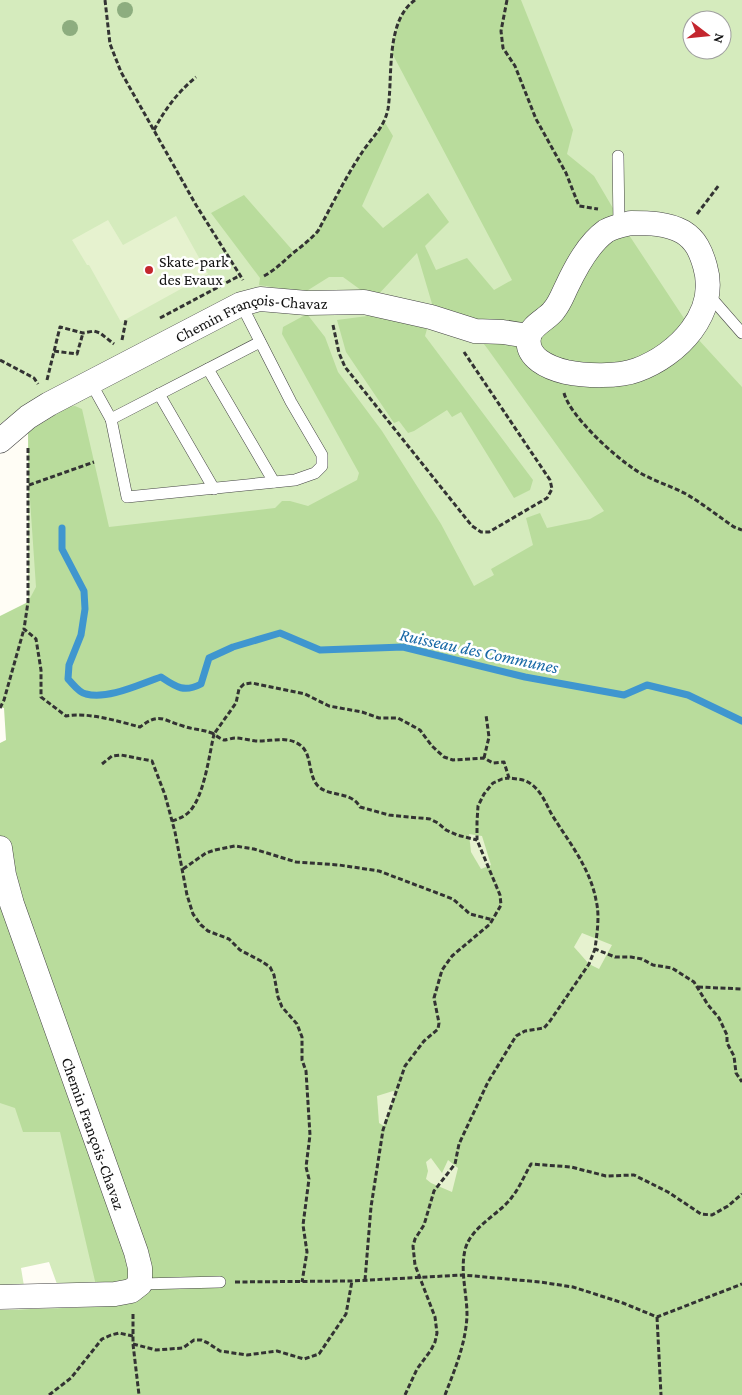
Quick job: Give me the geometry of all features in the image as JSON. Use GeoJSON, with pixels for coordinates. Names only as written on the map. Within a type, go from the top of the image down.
{"type":"FeatureCollection","features":[{"type":"Feature","properties":{"kind":"street"},"geometry":{"type":"LineString","coordinates":[[618,221],[671,227],[683,232],[697,245],[706,270],[706,304],[698,321],[678,346],[651,364],[616,375],[557,370],[535,358],[529,348],[528,336],[532,329],[546,319],[555,309],[583,256],[618,221]]}},
{"type":"Feature","properties":{"kind":"street","name":"Chemin François-Chavaz"},"geometry":{"type":"LineString","coordinates":[[0,441],[47,398],[91,383],[122,357],[250,301],[364,302],[451,322],[475,331],[503,332],[528,336]]}},
{"type":"Feature","properties":{"kind":"street","name":"Chemin François-Chavaz"},"geometry":{"type":"LineString","coordinates":[[0,848],[4,875],[12,904],[136,1252],[140,1268],[135,1288]]}},
{"type":"Feature","properties":{"kind":"street"},"geometry":{"type":"LineString","coordinates":[[0,1297],[115,1294],[135,1288]]}},
{"type":"Feature","properties":{"kind":"lane"},"geometry":{"type":"LineString","coordinates":[[618,156],[618,221]]}},
{"type":"Feature","properties":{"kind":"lane"},"geometry":{"type":"LineString","coordinates":[[706,292],[742,333]]}},
{"type":"Feature","properties":{"kind":"lane"},"geometry":{"type":"LineString","coordinates":[[91,383],[111,419],[127,497],[294,480],[315,473],[322,466],[322,455],[291,402],[260,342],[250,301]]}},
{"type":"Feature","properties":{"kind":"lane"},"geometry":{"type":"LineString","coordinates":[[111,419],[260,342]]}},
{"type":"Feature","properties":{"kind":"lane"},"geometry":{"type":"LineString","coordinates":[[208,369],[274,482]]}},
{"type":"Feature","properties":{"kind":"lane"},"geometry":{"type":"LineString","coordinates":[[159,394],[214,489]]}},
{"type":"Feature","properties":{"kind":"lane"},"geometry":{"type":"LineString","coordinates":[[135,1288],[220,1282]]}},
{"type":"Feature","properties":{"kind":"path"},"geometry":{"type":"LineString","coordinates":[[105,0],[110,44],[121,72],[239,276],[250,301]]}},
{"type":"Feature","properties":{"kind":"path"},"geometry":{"type":"LineString","coordinates":[[250,301],[260,278],[275,270],[294,252],[309,242],[318,232],[363,151],[378,133],[388,108],[392,53],[396,30],[402,15],[415,0]]}},
{"type":"Feature","properties":{"kind":"path"},"geometry":{"type":"LineString","coordinates":[[507,0],[501,31],[502,48],[515,66],[536,119],[566,173],[579,206],[594,208],[618,221]]}},
{"type":"Feature","properties":{"kind":"path"},"geometry":{"type":"LineString","coordinates":[[154,131],[176,96],[196,77]]}},
{"type":"Feature","properties":{"kind":"path"},"geometry":{"type":"LineString","coordinates":[[683,232],[719,185]]}},
{"type":"Feature","properties":{"kind":"path"},"geometry":{"type":"LineString","coordinates":[[156,320],[239,276]]}},
{"type":"Feature","properties":{"kind":"path"},"geometry":{"type":"LineString","coordinates":[[328,302],[339,353],[345,367],[472,526],[481,532],[489,532],[547,498],[552,489],[550,480],[457,342],[451,322]]}},
{"type":"Feature","properties":{"kind":"path"},"geometry":{"type":"LineString","coordinates":[[122,357],[122,338],[126,320]]}},
{"type":"Feature","properties":{"kind":"path"},"geometry":{"type":"LineString","coordinates":[[47,398],[54,351],[60,327],[83,333],[94,331],[100,333],[122,357]]}},
{"type":"Feature","properties":{"kind":"path"},"geometry":{"type":"LineString","coordinates":[[54,351],[77,354],[83,333]]}},
{"type":"Feature","properties":{"kind":"path"},"geometry":{"type":"LineString","coordinates":[[122,338],[131,333]]}},
{"type":"Feature","properties":{"kind":"path"},"geometry":{"type":"LineString","coordinates":[[0,360],[34,378],[47,398]]}},
{"type":"Feature","properties":{"kind":"path"},"geometry":{"type":"LineString","coordinates":[[557,370],[566,403],[613,452],[634,469],[686,494],[734,527],[742,530]]}},
{"type":"Feature","properties":{"kind":"path"},"geometry":{"type":"LineString","coordinates":[[0,708],[4,700],[24,629],[28,602],[28,417]]}},
{"type":"Feature","properties":{"kind":"path"},"geometry":{"type":"LineString","coordinates":[[29,485],[94,462]]}},
{"type":"Feature","properties":{"kind":"path"},"geometry":{"type":"LineString","coordinates":[[24,629],[36,639],[40,670],[40,697],[66,716],[76,715],[113,720],[140,727],[151,719],[159,718],[184,726],[202,729],[223,740],[235,738],[257,741],[281,739],[294,742],[302,746],[306,753],[312,775],[319,787],[328,792],[351,797],[360,807],[389,815],[430,819],[457,835],[477,840]]}},
{"type":"Feature","properties":{"kind":"path"},"geometry":{"type":"LineString","coordinates":[[172,821],[190,812],[196,803],[214,734],[236,703],[239,688],[244,684],[252,683],[305,694],[330,706],[362,712],[379,718],[398,718],[420,730],[432,746],[444,757],[453,760],[484,758],[493,762],[504,762],[509,778]]}},
{"type":"Feature","properties":{"kind":"path"},"geometry":{"type":"LineString","coordinates":[[484,758],[488,737],[486,715]]}},
{"type":"Feature","properties":{"kind":"path"},"geometry":{"type":"LineString","coordinates":[[102,764],[112,756],[121,755],[152,761],[165,795],[172,821],[187,895],[193,914],[208,931],[229,939],[240,950],[270,967],[274,975],[282,1007],[297,1024],[302,1036],[302,1060],[306,1071],[310,1136],[306,1166],[309,1179],[303,1225],[307,1252],[302,1282]]}},
{"type":"Feature","properties":{"kind":"path"},"geometry":{"type":"LineString","coordinates":[[365,1280],[371,1207],[383,1130],[405,1066],[424,1041],[438,1029],[439,1023],[434,998],[442,970],[452,956],[490,924],[501,906],[500,895],[477,840],[478,806],[484,794],[493,783],[509,778],[529,782],[543,797],[593,884],[597,902],[598,926],[595,949],[590,964],[544,1028],[525,1031],[516,1036],[488,1082],[459,1144],[455,1164],[434,1191],[424,1225],[415,1239],[413,1254],[419,1277],[435,1317],[437,1333],[431,1350],[416,1369],[405,1395]]}},
{"type":"Feature","properties":{"kind":"path"},"geometry":{"type":"LineString","coordinates":[[183,868],[206,853],[235,846],[244,847],[296,862],[379,871],[453,899],[470,914],[493,920]]}},
{"type":"Feature","properties":{"kind":"path"},"geometry":{"type":"LineString","coordinates":[[595,949],[615,957],[642,959],[653,965],[672,968],[694,982],[719,1018],[727,1035],[727,1043],[734,1056],[736,1073],[742,1082]]}},
{"type":"Feature","properties":{"kind":"path"},"geometry":{"type":"LineString","coordinates":[[697,987],[742,989]]}},
{"type":"Feature","properties":{"kind":"path"},"geometry":{"type":"LineString","coordinates":[[445,1395],[459,1360],[467,1317],[463,1276],[465,1250],[471,1238],[485,1222],[512,1197],[531,1164],[571,1167],[606,1176],[634,1175],[668,1192],[701,1214],[712,1215],[728,1206],[742,1194]]}},
{"type":"Feature","properties":{"kind":"path"},"geometry":{"type":"LineString","coordinates":[[220,1282],[352,1281],[463,1276],[540,1282],[573,1287],[623,1303],[657,1317],[742,1284]]}},
{"type":"Feature","properties":{"kind":"path"},"geometry":{"type":"LineString","coordinates":[[133,1344],[156,1350],[183,1348],[194,1340],[200,1340],[220,1351],[247,1355],[277,1351],[304,1359],[319,1354],[346,1314],[352,1281]]}},
{"type":"Feature","properties":{"kind":"path"},"geometry":{"type":"LineString","coordinates":[[135,1288],[133,1344],[139,1395]]}},
{"type":"Feature","properties":{"kind":"path"},"geometry":{"type":"LineString","coordinates":[[657,1317],[661,1395]]}},
{"type":"Feature","properties":{"kind":"path"},"geometry":{"type":"LineString","coordinates":[[49,1395],[70,1378],[102,1339],[119,1333],[133,1336]]}},
{"type":"Feature","properties":{"kind":"green space"},"geometry":{"type":"Polygon","coordinates":[[[0,0],[742,0],[742,721],[28,602],[28,432],[24,407],[0,424],[0,0]]]}},
{"type":"Feature","properties":{"kind":"green space"},"geometry":{"type":"Polygon","coordinates":[[[415,0],[521,0],[573,130],[567,154],[594,176],[627,232],[697,338],[742,387],[742,1395],[0,1395],[0,1310],[94,1307],[95,1281],[60,1132],[23,1132],[15,1108],[0,1103],[0,743],[6,740],[4,708],[0,707],[0,616],[28,602],[36,587],[29,485],[28,432],[68,407],[75,406],[82,409],[109,527],[275,508],[282,501],[290,501],[308,506],[357,480],[359,473],[282,334],[283,327],[307,314],[325,337],[338,372],[382,431],[441,524],[474,586],[494,575],[491,569],[533,545],[526,518],[540,513],[547,528],[590,519],[604,511],[462,316],[433,307],[417,253],[376,297],[365,293],[343,277],[329,277],[305,292],[259,285],[260,278],[211,213],[244,195],[294,252],[318,231],[363,151],[378,133],[384,121],[393,136],[362,206],[383,228],[428,193],[449,222],[425,246],[436,270],[467,258],[494,290],[512,280],[392,53],[401,17],[415,0]]]}},
{"type":"Feature","properties":{"kind":"green space","name":"Skate-park des Evaux"},"geometry":{"type":"Polygon","coordinates":[[[176,216],[208,274],[121,322],[89,265],[87,265],[72,240],[108,220],[123,245],[176,216]]]}},
{"type":"Feature","properties":{"kind":"green space"},"geometry":{"type":"Polygon","coordinates":[[[375,315],[427,329],[425,336],[533,480],[530,490],[514,498],[461,412],[452,417],[447,410],[408,433],[399,421],[394,423],[346,352],[337,320],[375,315]]]}},
{"type":"Feature","properties":{"kind":"green space"},"geometry":{"type":"Polygon","coordinates":[[[469,834],[482,836],[491,865],[481,869],[471,852],[469,834]]]}},
{"type":"Feature","properties":{"kind":"green space"},"geometry":{"type":"Polygon","coordinates":[[[582,933],[612,945],[599,969],[589,964],[574,947],[582,933]]]}},
{"type":"Feature","properties":{"kind":"green space"},"geometry":{"type":"Polygon","coordinates":[[[39,1017],[115,1282],[57,1284],[49,1262],[21,1268],[24,1286],[0,1288],[0,1030],[39,1017]]]}},
{"type":"Feature","properties":{"kind":"green space"},"geometry":{"type":"Polygon","coordinates":[[[393,1091],[396,1093],[384,1126],[379,1123],[377,1096],[393,1091]]]}},
{"type":"Feature","properties":{"kind":"green space"},"geometry":{"type":"Polygon","coordinates":[[[431,1158],[442,1173],[448,1160],[458,1168],[452,1192],[426,1179],[428,1171],[426,1162],[431,1158]]]}},
{"type":"Feature","properties":{"kind":"waterway","name":"Ruisseau des Communes"},"geometry":{"type":"LineString","coordinates":[[62,528],[62,549],[84,591],[85,609],[81,635],[69,665],[68,679],[83,693],[95,695],[114,693],[161,677],[180,688],[195,687],[201,684],[209,658],[233,647],[280,633],[320,650],[403,647],[525,677],[624,695],[647,685],[688,695],[742,721]]}},
{"type":"Feature","properties":{"kind":"place","name":"Skate-park des Evaux"},"geometry":{"type":"Point","coordinates":[149,270]}}]}
